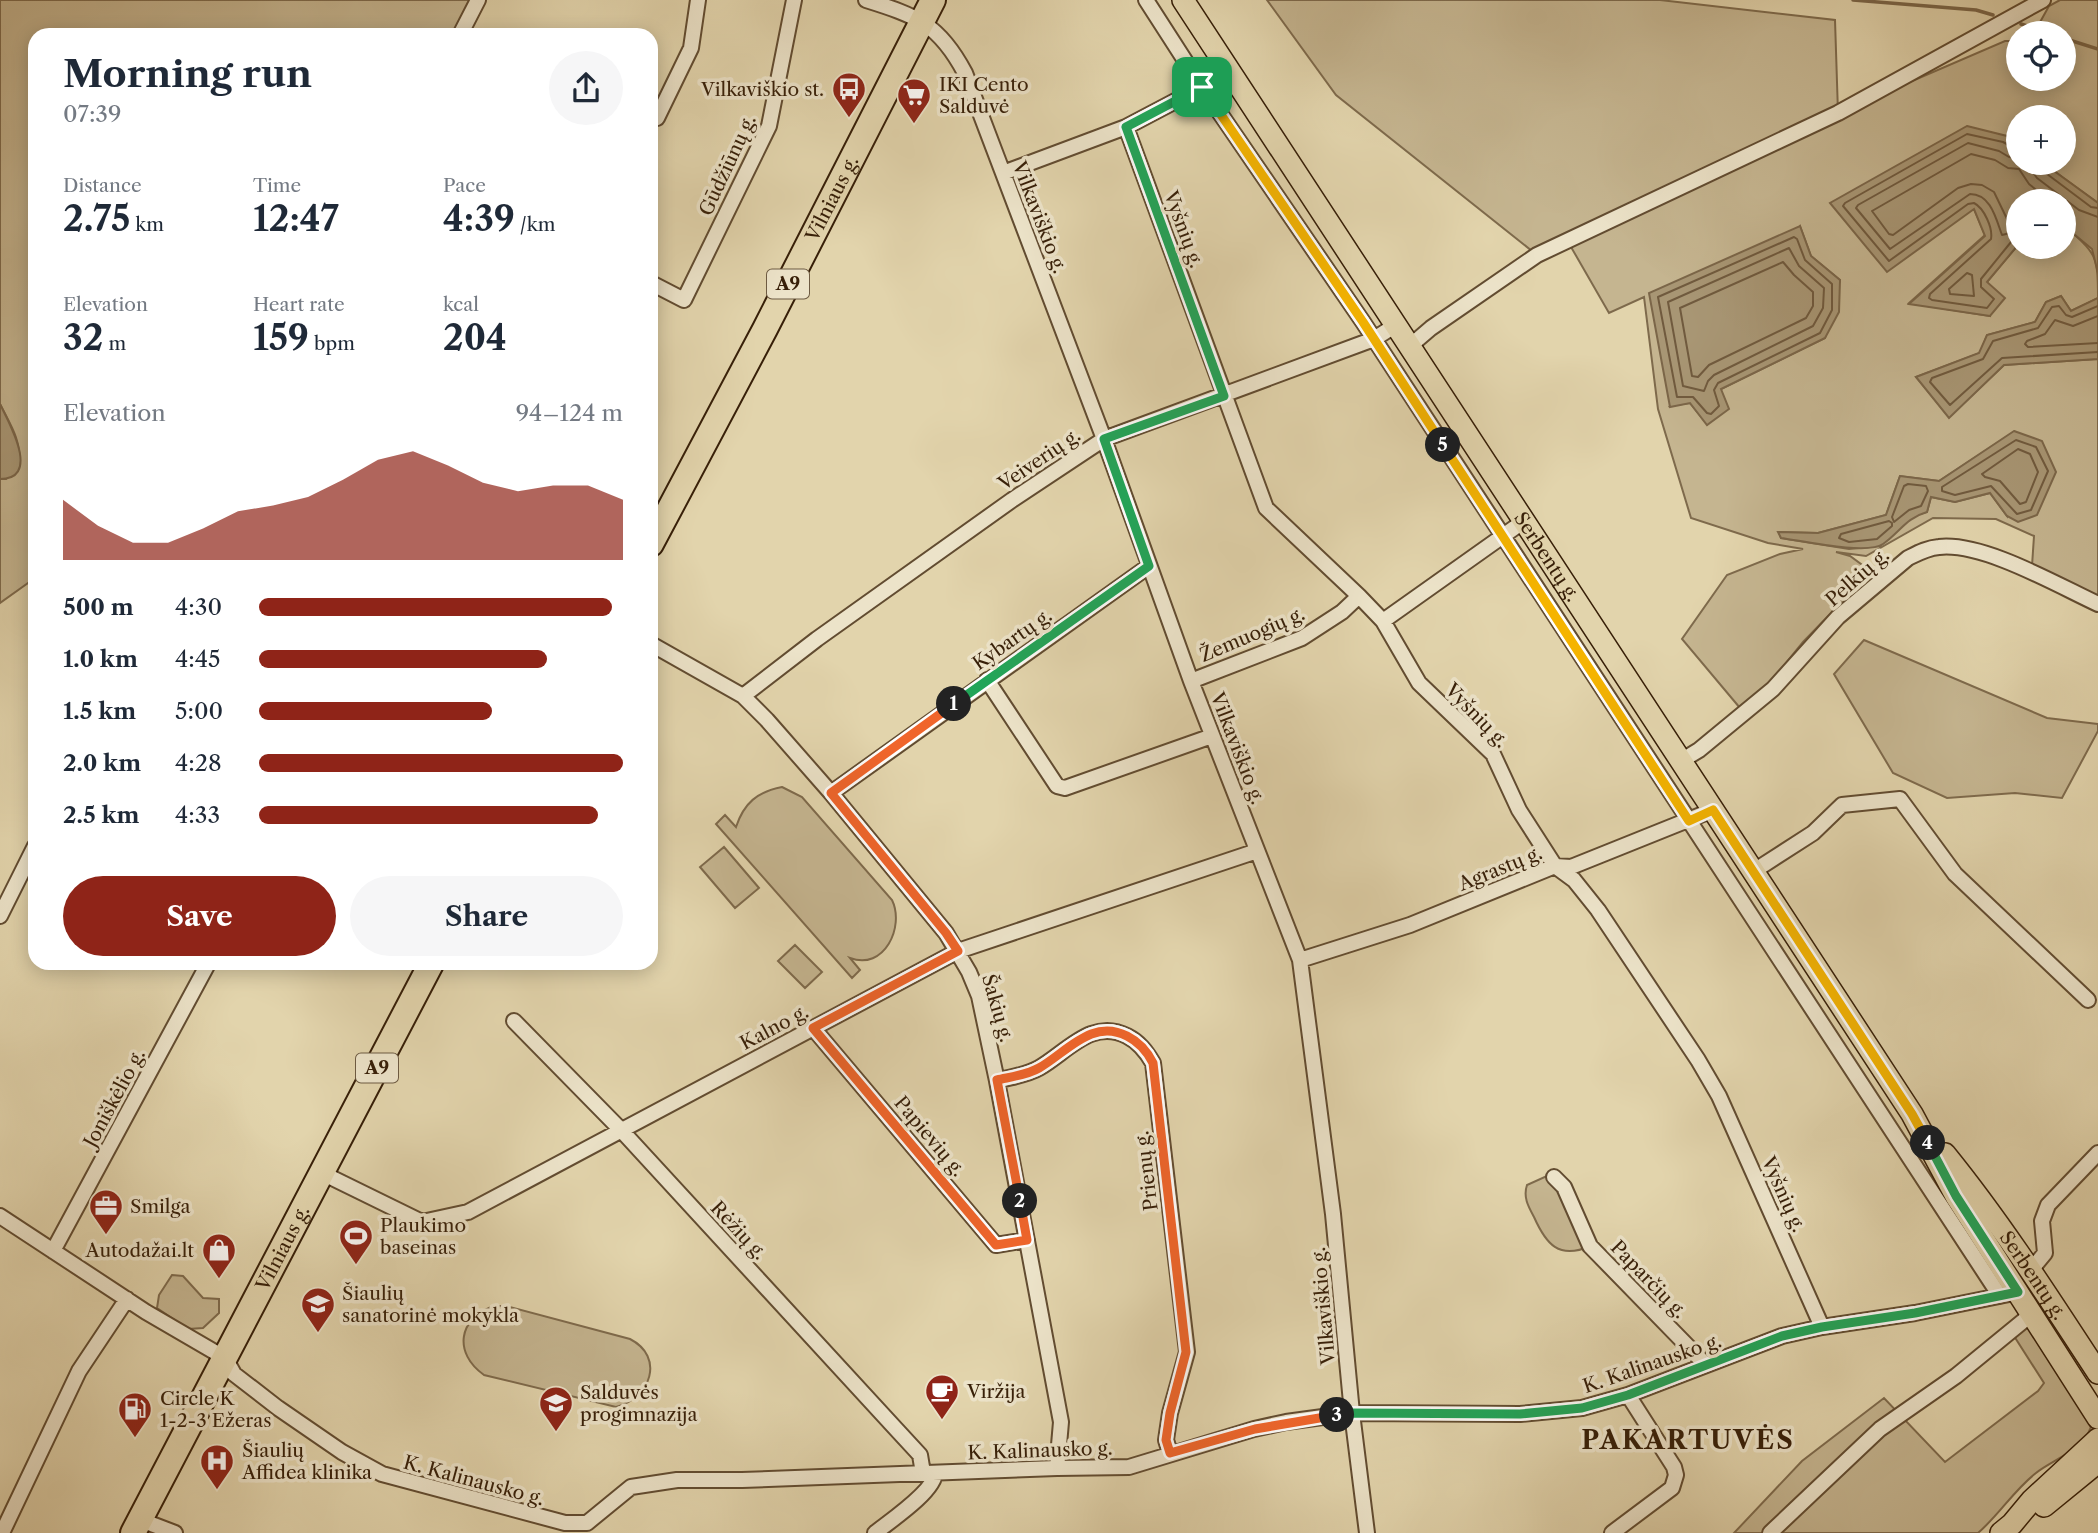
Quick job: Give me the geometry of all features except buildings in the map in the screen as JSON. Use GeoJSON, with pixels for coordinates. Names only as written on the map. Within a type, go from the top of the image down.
{"type":"FeatureCollection","features":[{"type":"Feature","properties":{"kind":"highway","name":"Vilniaus g."},"geometry":{"type":"LineString","coordinates":[[658,531],[927,11]]}},
{"type":"Feature","properties":{"kind":"highway","name":"Vilniaus g."},"geometry":{"type":"LineString","coordinates":[[137,1526],[428,970]]}},
{"type":"Feature","properties":{"kind":"main road","name":"Serbentų g."},"geometry":{"type":"LineString","coordinates":[[1183,0],[1912,1114],[2009,1294],[2033,1313],[2098,1418]]}},
{"type":"Feature","properties":{"kind":"main road","name":"Serbentų g."},"geometry":{"type":"LineString","coordinates":[[1912,1114],[1970,1184],[2031,1270],[2098,1373]]}},
{"type":"Feature","properties":{"kind":"main road"},"geometry":{"type":"LineString","coordinates":[[2007,1528],[2032,1500],[2098,1439]]}},
{"type":"Feature","properties":{"kind":"main road"},"geometry":{"type":"LineString","coordinates":[[2007,1528],[2038,1511],[2098,1462]]}},
{"type":"Feature","properties":{"kind":"street"},"geometry":{"type":"LineString","coordinates":[[464,28],[478,0]]}},
{"type":"Feature","properties":{"kind":"street"},"geometry":{"type":"LineString","coordinates":[[658,116],[691,48],[698,0]]}},
{"type":"Feature","properties":{"kind":"street","name":"Gūdžiūnų g."},"geometry":{"type":"LineString","coordinates":[[658,287],[684,300],[769,126],[794,0]]}},
{"type":"Feature","properties":{"kind":"street","name":"Vilkaviškio g."},"geometry":{"type":"LineString","coordinates":[[866,0],[905,12],[927,11],[936,31],[960,63],[1104,439],[1191,681],[1300,960],[1333,1214],[1352,1413],[1367,1533]]}},
{"type":"Feature","properties":{"kind":"street"},"geometry":{"type":"LineString","coordinates":[[1146,0],[1374,339],[1689,821],[2009,1294]]}},
{"type":"Feature","properties":{"kind":"street"},"geometry":{"type":"LineString","coordinates":[[1410,346],[1431,328],[1537,255],[1838,113],[2043,0]]}},
{"type":"Feature","properties":{"kind":"street"},"geometry":{"type":"LineString","coordinates":[[1003,173],[1126,127],[1229,70]]}},
{"type":"Feature","properties":{"kind":"street","name":"Vyšnių g."},"geometry":{"type":"LineString","coordinates":[[1126,127],[1266,508],[1359,596],[1382,621],[1419,683],[1493,754],[1518,810],[1555,866],[1574,880],[1598,910],[1719,1096],[1822,1327]]}},
{"type":"Feature","properties":{"kind":"street","name":"Veiverių g."},"geometry":{"type":"LineString","coordinates":[[743,696],[827,631],[1012,500],[1104,439],[1374,339],[1396,326]]}},
{"type":"Feature","properties":{"kind":"street"},"geometry":{"type":"LineString","coordinates":[[1382,621],[1524,521]]}},
{"type":"Feature","properties":{"kind":"street","name":"Pelkių g."},"geometry":{"type":"LineString","coordinates":[[1681,761],[1699,750],[1773,689],[1838,617],[1908,558],[1921,551],[1952,546],[1989,555],[2098,604]]}},
{"type":"Feature","properties":{"kind":"street","name":"Kybartų g."},"geometry":{"type":"LineString","coordinates":[[831,793],[1149,566]]}},
{"type":"Feature","properties":{"kind":"street","name":"Žemuogių g."},"geometry":{"type":"LineString","coordinates":[[1191,681],[1302,638],[1342,612],[1359,596]]}},
{"type":"Feature","properties":{"kind":"street","name":"Šakių g."},"geometry":{"type":"LineString","coordinates":[[658,648],[743,696],[767,720],[831,793],[958,951],[979,996],[997,1080],[1061,1422],[1057,1468]]}},
{"type":"Feature","properties":{"kind":"street"},"geometry":{"type":"LineString","coordinates":[[986,680],[1057,786],[1065,788],[1212,736]]}},
{"type":"Feature","properties":{"kind":"street"},"geometry":{"type":"LineString","coordinates":[[1754,871],[1813,833],[1842,805],[1900,799],[1955,874],[2088,1000]]}},
{"type":"Feature","properties":{"kind":"street","name":"Agrastų g."},"geometry":{"type":"LineString","coordinates":[[1300,960],[1410,925],[1555,866],[1571,867],[1713,810]]}},
{"type":"Feature","properties":{"kind":"street","name":"Kalno g."},"geometry":{"type":"LineString","coordinates":[[322,1173],[422,1222],[468,1212],[958,951],[1257,851]]}},
{"type":"Feature","properties":{"kind":"street"},"geometry":{"type":"LineString","coordinates":[[0,916],[28,860]]}},
{"type":"Feature","properties":{"kind":"street","name":"Joniškėlio g."},"geometry":{"type":"LineString","coordinates":[[54,1251],[205,970]]}},
{"type":"Feature","properties":{"kind":"street","name":"Rėžių g."},"geometry":{"type":"LineString","coordinates":[[514,1021],[622,1131],[912,1446],[929,1473]]}},
{"type":"Feature","properties":{"kind":"street","name":"Papievių g."},"geometry":{"type":"LineString","coordinates":[[813,1028],[996,1245],[1027,1240]]}},
{"type":"Feature","properties":{"kind":"street","name":"Prienų g."},"geometry":{"type":"LineString","coordinates":[[997,1080],[1037,1069],[1085,1036],[1104,1030],[1124,1034],[1137,1042],[1153,1063],[1186,1352],[1170,1413],[1166,1440],[1170,1453]]}},
{"type":"Feature","properties":{"kind":"street"},"geometry":{"type":"LineString","coordinates":[[2031,1270],[2045,1253],[2042,1221],[2048,1205],[2098,1153]]}},
{"type":"Feature","properties":{"kind":"street","name":"Paparčių g."},"geometry":{"type":"LineString","coordinates":[[1554,1177],[1564,1187],[1590,1245],[1706,1365]]}},
{"type":"Feature","properties":{"kind":"street","name":"K. Kalinausko g."},"geometry":{"type":"LineString","coordinates":[[0,1216],[127,1299],[225,1358],[234,1374],[278,1408],[342,1452],[382,1475],[565,1523],[587,1523],[631,1488],[654,1482],[1129,1467],[1275,1424],[1352,1413],[1520,1414],[1582,1408],[1628,1395],[1782,1336],[2009,1294]]}},
{"type":"Feature","properties":{"kind":"street"},"geometry":{"type":"LineString","coordinates":[[2,1533],[79,1371],[127,1299]]}},
{"type":"Feature","properties":{"kind":"street"},"geometry":{"type":"LineString","coordinates":[[1770,1533],[1880,1429],[1956,1376],[2033,1313]]}},
{"type":"Feature","properties":{"kind":"street"},"geometry":{"type":"LineString","coordinates":[[1612,1533],[1672,1488],[1676,1475],[1674,1467],[1628,1395]]}},
{"type":"Feature","properties":{"kind":"street"},"geometry":{"type":"LineString","coordinates":[[875,1533],[925,1492],[935,1479],[929,1473]]}},
{"type":"Feature","properties":{"kind":"street"},"geometry":{"type":"LineString","coordinates":[[137,1526],[175,1533]]}},
{"type":"Feature","properties":{"kind":"shaded area"},"geometry":{"type":"Polygon","coordinates":[[[0,0],[478,0],[464,28],[28,28],[28,583],[0,603],[0,479],[6,479],[20,465],[20,456],[12,427],[0,404],[0,0]]]}},
{"type":"Feature","properties":{"kind":"shaded area"},"geometry":{"type":"Polygon","coordinates":[[[1267,0],[1660,0],[1835,20],[1838,113],[2005,41],[2006,91],[2076,91],[2076,21],[2041,21],[2049,6],[2060,0],[2098,0],[2098,203],[2060,175],[2076,175],[2076,105],[2006,105],[2006,136],[1974,209],[1985,235],[1909,303],[1990,316],[1986,283],[2006,259],[2076,259],[2076,237],[2089,249],[2096,263],[2098,298],[2071,311],[2061,296],[2046,302],[2035,322],[1987,335],[1980,353],[1916,377],[1949,417],[2004,365],[2098,359],[2098,598],[2032,566],[2034,536],[1996,519],[1933,518],[1866,556],[1836,552],[1850,556],[1865,567],[1835,609],[1803,642],[1769,684],[1740,708],[1682,639],[1727,575],[1780,554],[1803,549],[1768,543],[1691,518],[1658,409],[1644,297],[1609,313],[1567,240],[1537,255],[1336,95],[1267,0]],[[1800,226],[1670,406],[1690,403],[1707,424],[1721,389],[1825,338],[1840,280],[1811,256],[1800,226]],[[2014,432],[1939,481],[1900,476],[1886,515],[1818,533],[1779,532],[1781,538],[1849,549],[1880,546],[1913,516],[1927,512],[1931,497],[1955,502],[1990,493],[2007,516],[2014,432]]]}},
{"type":"Feature","properties":{"kind":"shaded area"},"geometry":{"type":"Polygon","coordinates":[[[1864,640],[2047,718],[2098,724],[2098,731],[2062,798],[2015,793],[1947,798],[1893,773],[1834,674],[1864,640]]]}},
{"type":"Feature","properties":{"kind":"shaded area"},"geometry":{"type":"Polygon","coordinates":[[[782,787],[802,797],[892,900],[896,922],[889,944],[873,958],[850,958],[860,970],[852,978],[716,824],[725,815],[736,827],[747,805],[765,792],[782,787]]]}},
{"type":"Feature","properties":{"kind":"shaded area"},"geometry":{"type":"Polygon","coordinates":[[[724,847],[759,888],[735,908],[700,867],[724,847]]]}},
{"type":"Feature","properties":{"kind":"shaded area"},"geometry":{"type":"Polygon","coordinates":[[[795,945],[822,972],[805,988],[778,961],[795,945]]]}},
{"type":"Feature","properties":{"kind":"shaded area"},"geometry":{"type":"Polygon","coordinates":[[[1549,1175],[1590,1246],[1579,1250],[1562,1250],[1543,1235],[1527,1201],[1526,1189],[1527,1185],[1549,1175]]]}},
{"type":"Feature","properties":{"kind":"shaded area"},"geometry":{"type":"Polygon","coordinates":[[[172,1275],[183,1276],[203,1298],[219,1299],[219,1313],[203,1328],[188,1329],[157,1308],[159,1295],[172,1275]]]}},
{"type":"Feature","properties":{"kind":"shaded area"},"geometry":{"type":"Polygon","coordinates":[[[494,1306],[506,1306],[630,1339],[648,1356],[649,1376],[645,1386],[638,1395],[616,1407],[484,1375],[467,1357],[464,1337],[473,1319],[494,1306]]]}},
{"type":"Feature","properties":{"kind":"shaded area"},"geometry":{"type":"Polygon","coordinates":[[[2032,1322],[2092,1422],[2078,1446],[2028,1480],[1978,1533],[1734,1533],[1802,1461],[1884,1398],[1945,1462],[2038,1391],[2044,1383],[2014,1336],[2032,1322]]]}},
{"type":"Feature","properties":{"kind":"water"},"geometry":{"type":"Polygon","coordinates":[[[1967,126],[2006,136],[2006,175],[2060,175],[2098,203],[2098,273],[2092,249],[2076,236],[2076,189],[2006,189],[2006,259],[1987,282],[2005,298],[1990,316],[1909,304],[1985,236],[1974,209],[1887,272],[1830,203],[1967,126]]]}},
{"type":"Feature","properties":{"kind":"water"},"geometry":{"type":"Polygon","coordinates":[[[1800,226],[1811,256],[1840,280],[1839,312],[1825,338],[1721,389],[1729,409],[1707,425],[1690,403],[1670,407],[1649,293],[1800,226]]]}},
{"type":"Feature","properties":{"kind":"water"},"geometry":{"type":"Polygon","coordinates":[[[2061,296],[2071,311],[2098,298],[2098,359],[2004,365],[1949,418],[1916,377],[1979,353],[1987,335],[2035,322],[2046,302],[2061,296]]]}},
{"type":"Feature","properties":{"kind":"water"},"geometry":{"type":"Polygon","coordinates":[[[0,404],[15,435],[21,460],[19,470],[12,476],[0,479],[0,404]]]}},
{"type":"Feature","properties":{"kind":"water"},"geometry":{"type":"Polygon","coordinates":[[[2014,431],[2042,441],[2056,472],[2037,515],[2018,522],[2007,516],[1990,493],[1955,502],[1931,497],[1927,512],[1908,522],[1883,544],[1875,547],[1849,548],[1819,544],[1781,538],[1778,532],[1818,533],[1886,515],[1900,476],[1939,481],[2014,431]]]}},
{"type":"Feature","properties":{"kind":"waterway"},"geometry":{"type":"LineString","coordinates":[[1853,0],[1976,10],[1993,15]]}},
{"type":"Feature","properties":{"kind":"waterway"},"geometry":{"type":"LineString","coordinates":[[2076,42],[2098,49]]}},
{"type":"Feature","properties":{"kind":"place","name":"Vilkaviškio st."},"geometry":{"type":"Point","coordinates":[849,119]}},
{"type":"Feature","properties":{"kind":"place","name":"IKI Cento Salduvė"},"geometry":{"type":"Point","coordinates":[914,125]}},
{"type":"Feature","properties":{"kind":"place","name":"Smilga"},"geometry":{"type":"Point","coordinates":[106,1236]}},
{"type":"Feature","properties":{"kind":"place","name":"Plaukimo baseinas"},"geometry":{"type":"Point","coordinates":[356,1266]}},
{"type":"Feature","properties":{"kind":"place","name":"Autodažai.lt"},"geometry":{"type":"Point","coordinates":[219,1280]}},
{"type":"Feature","properties":{"kind":"place","name":"Šiaulių sanatorinė mokykla"},"geometry":{"type":"Point","coordinates":[318,1334]}},
{"type":"Feature","properties":{"kind":"place","name":"Viržija"},"geometry":{"type":"Point","coordinates":[942,1421]}},
{"type":"Feature","properties":{"kind":"place","name":"Salduvės progimnazija"},"geometry":{"type":"Point","coordinates":[556,1433]}},
{"type":"Feature","properties":{"kind":"place","name":"Circle K 1-2-3 Ežeras"},"geometry":{"type":"Point","coordinates":[135,1439]}},
{"type":"Feature","properties":{"kind":"place","name":"Šiaulių Affidea klinika"},"geometry":{"type":"Point","coordinates":[217,1491]}},
{"type":"Feature","properties":{"kind":"district","name":"PAKARTUVĖS"},"geometry":{"type":"Point","coordinates":[1688,1440]}},
{"type":"Feature","properties":{"kind":"route"},"geometry":{"type":"LineString","coordinates":[[1202,87],[1363,322],[1689,821],[1713,810],[1912,1114],[1956,1196],[2018,1292],[1782,1336],[1628,1395],[1582,1408],[1520,1414],[1352,1413],[1286,1422],[1170,1453],[1166,1440],[1170,1413],[1186,1352],[1153,1063],[1148,1053],[1124,1034],[1095,1031],[1037,1069],[997,1080],[1027,1240],[996,1245],[813,1028],[958,951],[831,793],[1149,566],[1104,439],[1224,396],[1126,127],[1202,87]]}}]}
